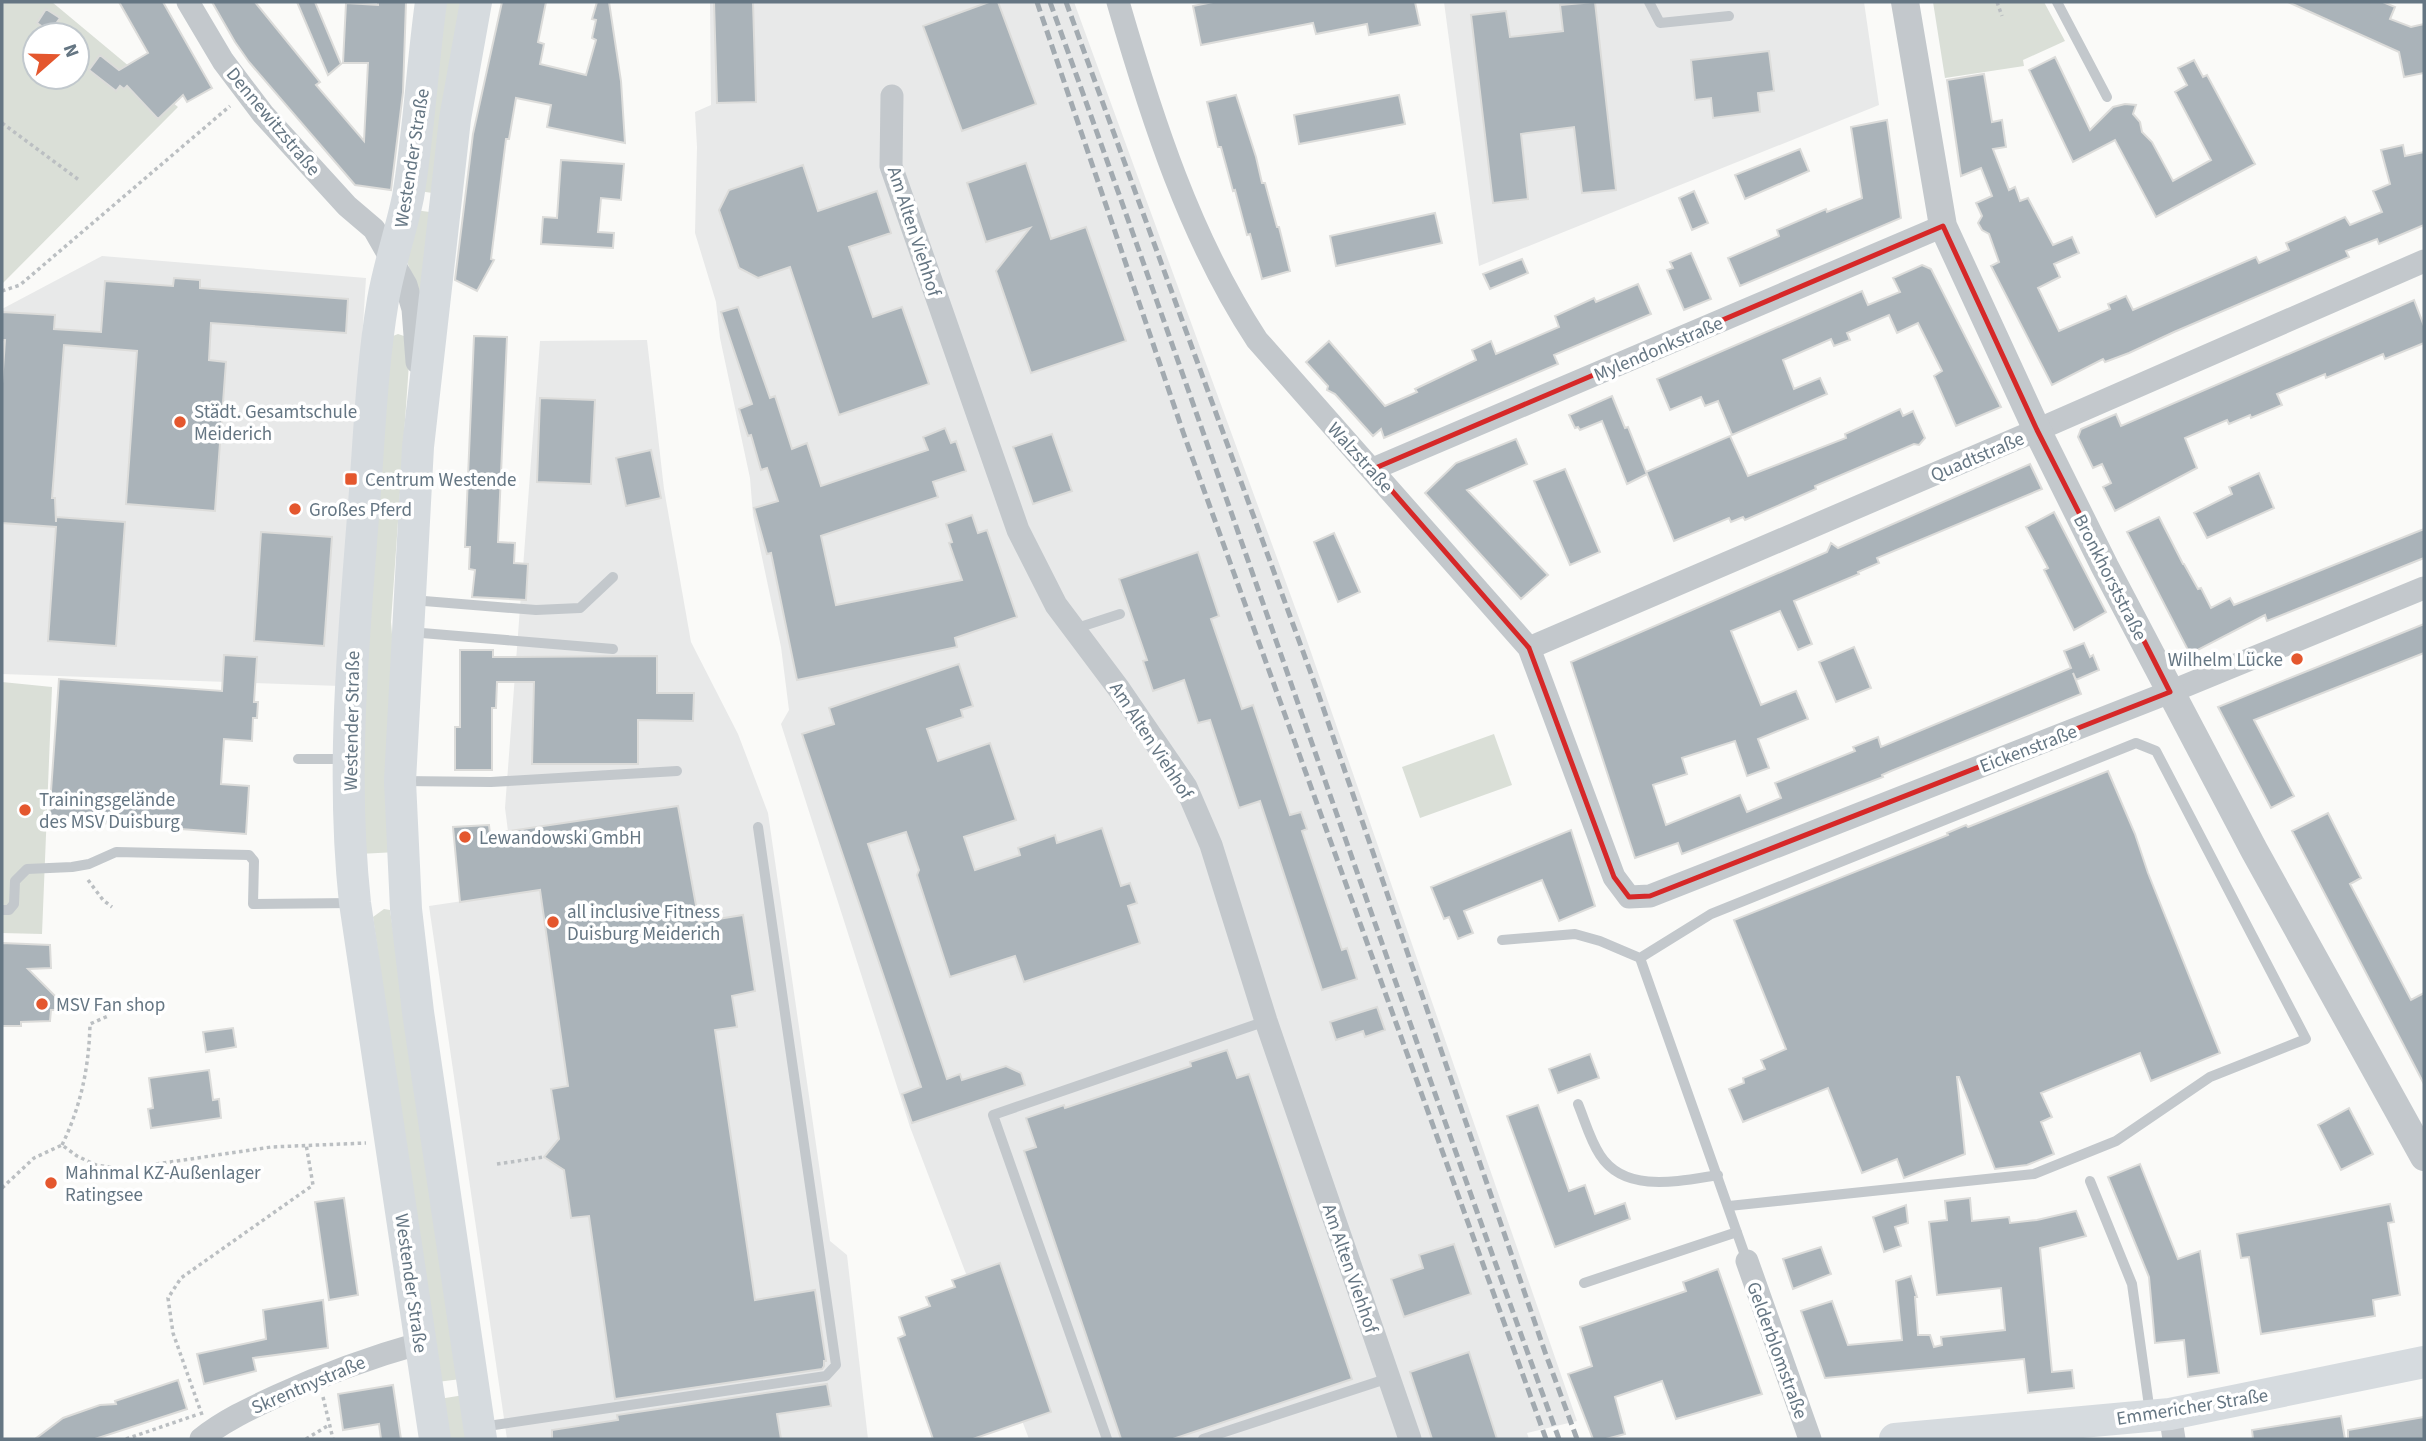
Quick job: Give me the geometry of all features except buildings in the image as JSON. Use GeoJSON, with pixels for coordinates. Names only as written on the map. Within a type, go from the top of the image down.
{"type":"FeatureCollection","features":[{"type":"Feature","properties":{"kind":"main road","name":"Westender Straße"},"geometry":{"type":"LineString","coordinates":[[431,2],[418,125],[388,226],[393,260],[383,299],[377,356],[352,657],[348,759],[355,903],[435,1439]]}},
{"type":"Feature","properties":{"kind":"main road","name":"Westender Straße"},"geometry":{"type":"LineString","coordinates":[[477,2],[455,119],[418,447],[400,781],[406,909],[418,1012],[480,1433]]}},
{"type":"Feature","properties":{"kind":"main road"},"geometry":{"type":"LineString","coordinates":[[355,903],[384,895],[395,898],[406,909]]}},
{"type":"Feature","properties":{"kind":"main road","name":"Emmericher Straße"},"geometry":{"type":"LineString","coordinates":[[1895,1439],[2165,1423],[2417,1361]]}},
{"type":"Feature","properties":{"kind":"street","name":"Dennewitzstraße"},"geometry":{"type":"LineString","coordinates":[[188,2],[223,61],[246,92],[347,205],[388,226]]}},
{"type":"Feature","properties":{"kind":"street","name":"Walzstraße"},"geometry":{"type":"LineString","coordinates":[[1118,2],[1151,112],[1207,256],[1257,340],[1529,648],[1614,877],[1629,897]]}},
{"type":"Feature","properties":{"kind":"street","name":"Bronkhorststraße"},"geometry":{"type":"LineString","coordinates":[[1905,2],[1943,226],[2037,430],[2105,567],[2254,850],[2424,1157]]}},
{"type":"Feature","properties":{"kind":"street","name":"Am Alten Viehhof"},"geometry":{"type":"LineString","coordinates":[[892,96],[891,166],[1018,530],[1056,605],[1119,689],[1186,787],[1211,845],[1266,1021],[1410,1439]]}},
{"type":"Feature","properties":{"kind":"street","name":"Mylendonkstraße"},"geometry":{"type":"LineString","coordinates":[[1373,469],[1943,226]]}},
{"type":"Feature","properties":{"kind":"street"},"geometry":{"type":"LineString","coordinates":[[393,260],[406,285],[413,309],[418,447]]}},
{"type":"Feature","properties":{"kind":"street","name":"Quadtstraße"},"geometry":{"type":"LineString","coordinates":[[1529,648],[2424,261]]}},
{"type":"Feature","properties":{"kind":"street","name":"Eickenstraße"},"geometry":{"type":"LineString","coordinates":[[1629,897],[1650,896],[2170,692],[2424,588]]}},
{"type":"Feature","properties":{"kind":"street","name":"Gelderblomstraße"},"geometry":{"type":"LineString","coordinates":[[1747,1261],[1810,1439]]}},
{"type":"Feature","properties":{"kind":"street","name":"Skrentnystraße"},"geometry":{"type":"LineString","coordinates":[[204,1428],[318,1377],[373,1356],[421,1343]]}},
{"type":"Feature","properties":{"kind":"lane"},"geometry":{"type":"LineString","coordinates":[[1649,2],[1660,23],[1729,16]]}},
{"type":"Feature","properties":{"kind":"lane"},"geometry":{"type":"LineString","coordinates":[[2057,2],[2107,97]]}},
{"type":"Feature","properties":{"kind":"lane"},"geometry":{"type":"LineString","coordinates":[[409,600],[536,610],[580,608],[613,578]]}},
{"type":"Feature","properties":{"kind":"lane"},"geometry":{"type":"LineString","coordinates":[[1074,629],[1120,614]]}},
{"type":"Feature","properties":{"kind":"lane"},"geometry":{"type":"LineString","coordinates":[[407,631],[613,649]]}},
{"type":"Feature","properties":{"kind":"lane"},"geometry":{"type":"LineString","coordinates":[[1640,958],[1711,914],[2136,743],[2155,751],[2306,1039],[2210,1077],[2116,1141],[2034,1174],[1729,1206]]}},
{"type":"Feature","properties":{"kind":"lane"},"geometry":{"type":"LineString","coordinates":[[298,759],[348,759]]}},
{"type":"Feature","properties":{"kind":"lane"},"geometry":{"type":"LineString","coordinates":[[400,781],[491,782],[677,771]]}},
{"type":"Feature","properties":{"kind":"lane"},"geometry":{"type":"LineString","coordinates":[[480,1433],[826,1376],[836,1365],[758,827]]}},
{"type":"Feature","properties":{"kind":"lane"},"geometry":{"type":"LineString","coordinates":[[2,910],[9,910],[14,904],[15,881],[27,869],[81,866],[116,852],[249,855],[254,861],[253,904],[355,903]]}},
{"type":"Feature","properties":{"kind":"lane"},"geometry":{"type":"LineString","coordinates":[[1502,940],[1575,934],[1640,958],[1747,1261]]}},
{"type":"Feature","properties":{"kind":"lane"},"geometry":{"type":"LineString","coordinates":[[1107,1439],[993,1115],[1266,1021]]}},
{"type":"Feature","properties":{"kind":"lane"},"geometry":{"type":"LineString","coordinates":[[1578,1104],[1600,1156],[1628,1179],[1678,1181],[1718,1175]]}},
{"type":"Feature","properties":{"kind":"lane"},"geometry":{"type":"LineString","coordinates":[[2090,1181],[2132,1284],[2165,1423]]}},
{"type":"Feature","properties":{"kind":"lane"},"geometry":{"type":"LineString","coordinates":[[1584,1283],[1737,1232]]}},
{"type":"Feature","properties":{"kind":"lane"},"geometry":{"type":"LineString","coordinates":[[1203,1439],[1389,1378]]}},
{"type":"Feature","properties":{"kind":"path"},"geometry":{"type":"LineString","coordinates":[[1997,2],[2003,16]]}},
{"type":"Feature","properties":{"kind":"path"},"geometry":{"type":"LineString","coordinates":[[2,291],[20,285],[246,92]]}},
{"type":"Feature","properties":{"kind":"path"},"geometry":{"type":"LineString","coordinates":[[2,123],[79,180]]}},
{"type":"Feature","properties":{"kind":"path"},"geometry":{"type":"LineString","coordinates":[[81,866],[90,884],[112,907]]}},
{"type":"Feature","properties":{"kind":"path"},"geometry":{"type":"LineString","coordinates":[[2,1188],[34,1158],[62,1145],[72,1125],[86,1073],[90,1024],[108,1016]]}},
{"type":"Feature","properties":{"kind":"path"},"geometry":{"type":"LineString","coordinates":[[62,1145],[96,1165],[124,1169],[306,1144],[391,1142]]}},
{"type":"Feature","properties":{"kind":"path"},"geometry":{"type":"LineString","coordinates":[[126,1439],[204,1428],[173,1333],[168,1297],[181,1278],[313,1185],[306,1144]]}},
{"type":"Feature","properties":{"kind":"path"},"geometry":{"type":"LineString","coordinates":[[497,1164],[544,1157]]}},
{"type":"Feature","properties":{"kind":"path"},"geometry":{"type":"LineString","coordinates":[[318,1377],[333,1439]]}},
{"type":"Feature","properties":{"kind":"path"},"geometry":{"type":"LineString","coordinates":[[306,1439],[329,1425]]}},
{"type":"Feature","properties":{"kind":"highlighted area"},"geometry":{"type":"Polygon","coordinates":[[[1943,226],[2037,430],[2170,692],[1650,896],[1629,897],[1614,877],[1529,648],[1373,469],[1943,226]]]}},
{"type":"Feature","properties":{"kind":"shaded area"},"geometry":{"type":"Polygon","coordinates":[[[2,2],[52,2],[75,21],[21,21],[21,91],[91,91],[91,34],[178,107],[2,284],[2,2]]]}},
{"type":"Feature","properties":{"kind":"shaded area"},"geometry":{"type":"Polygon","coordinates":[[[442,2],[466,2],[439,194],[419,191],[442,2]]]}},
{"type":"Feature","properties":{"kind":"shaded area"},"geometry":{"type":"Polygon","coordinates":[[[710,2],[1074,2],[1304,632],[1577,1421],[1527,1433],[1529,1439],[1029,1439],[910,1127],[781,724],[789,710],[781,647],[753,515],[750,478],[720,338],[716,302],[695,233],[695,112],[711,105],[710,2]]]}},
{"type":"Feature","properties":{"kind":"shaded area"},"geometry":{"type":"Polygon","coordinates":[[[1444,2],[1864,2],[1879,105],[1479,266],[1444,2]]]}},
{"type":"Feature","properties":{"kind":"shaded area"},"geometry":{"type":"Polygon","coordinates":[[[1933,2],[2044,2],[2065,41],[2023,60],[2024,66],[1945,78],[1933,2]]]}},
{"type":"Feature","properties":{"kind":"shaded area"},"geometry":{"type":"Polygon","coordinates":[[[415,210],[437,213],[421,299],[406,259],[415,210]]]}},
{"type":"Feature","properties":{"kind":"shaded area","name":"Städt. Gesamtschule Meiderich"},"geometry":{"type":"Polygon","coordinates":[[[102,256],[366,278],[340,686],[2,674],[2,309],[102,256]]]}},
{"type":"Feature","properties":{"kind":"shaded area"},"geometry":{"type":"Polygon","coordinates":[[[398,334],[407,337],[410,349],[391,622],[397,852],[359,854],[362,721],[389,344],[393,336],[398,334]]]}},
{"type":"Feature","properties":{"kind":"shaded area"},"geometry":{"type":"Polygon","coordinates":[[[647,340],[664,489],[691,642],[738,734],[768,813],[830,1241],[847,1255],[868,1439],[507,1439],[429,906],[516,893],[505,808],[540,341],[647,340]]]}},
{"type":"Feature","properties":{"kind":"shaded area","name":"Trainingsgelände des MSV Duisburg"},"geometry":{"type":"Polygon","coordinates":[[[2,682],[52,687],[42,934],[2,933],[2,682]]]}},
{"type":"Feature","properties":{"kind":"shaded area"},"geometry":{"type":"Polygon","coordinates":[[[1494,734],[1512,785],[1420,818],[1402,767],[1494,734]]]}},
{"type":"Feature","properties":{"kind":"shaded area"},"geometry":{"type":"Polygon","coordinates":[[[384,909],[390,910],[461,1379],[437,1382],[373,917],[384,909]]]}},
{"type":"Feature","properties":{"kind":"shaded area"},"geometry":{"type":"Polygon","coordinates":[[[464,1395],[471,1439],[445,1439],[439,1399],[464,1395]]]}},
{"type":"Feature","properties":{"kind":"railway"},"geometry":{"type":"LineString","coordinates":[[1037,2],[1183,432],[1546,1439]]}},
{"type":"Feature","properties":{"kind":"railway"},"geometry":{"type":"LineString","coordinates":[[1050,2],[1559,1439]]}},
{"type":"Feature","properties":{"kind":"railway"},"geometry":{"type":"LineString","coordinates":[[1066,2],[1317,690],[1577,1439]]}},
{"type":"Feature","properties":{"kind":"place","name":"Städt. Gesamtschule Meiderich"},"geometry":{"type":"Point","coordinates":[180,422]}},
{"type":"Feature","properties":{"kind":"place","name":"Centrum Westende"},"geometry":{"type":"Point","coordinates":[351,479]}},
{"type":"Feature","properties":{"kind":"place","name":"Großes Pferd"},"geometry":{"type":"Point","coordinates":[295,509]}},
{"type":"Feature","properties":{"kind":"place","name":"Wilhelm Lücke"},"geometry":{"type":"Point","coordinates":[2297,659]}},
{"type":"Feature","properties":{"kind":"place","name":"Trainingsgelände des MSV Duisburg"},"geometry":{"type":"Point","coordinates":[25,810]}},
{"type":"Feature","properties":{"kind":"place","name":"Lewandowski GmbH"},"geometry":{"type":"Point","coordinates":[465,837]}},
{"type":"Feature","properties":{"kind":"place","name":"all inclusive Fitness Duisburg Meiderich"},"geometry":{"type":"Point","coordinates":[553,922]}},
{"type":"Feature","properties":{"kind":"place","name":"MSV Fan shop"},"geometry":{"type":"Point","coordinates":[42,1004]}},
{"type":"Feature","properties":{"kind":"place","name":"Mahnmal KZ-Außenlager Ratingsee"},"geometry":{"type":"Point","coordinates":[51,1183]}}]}
